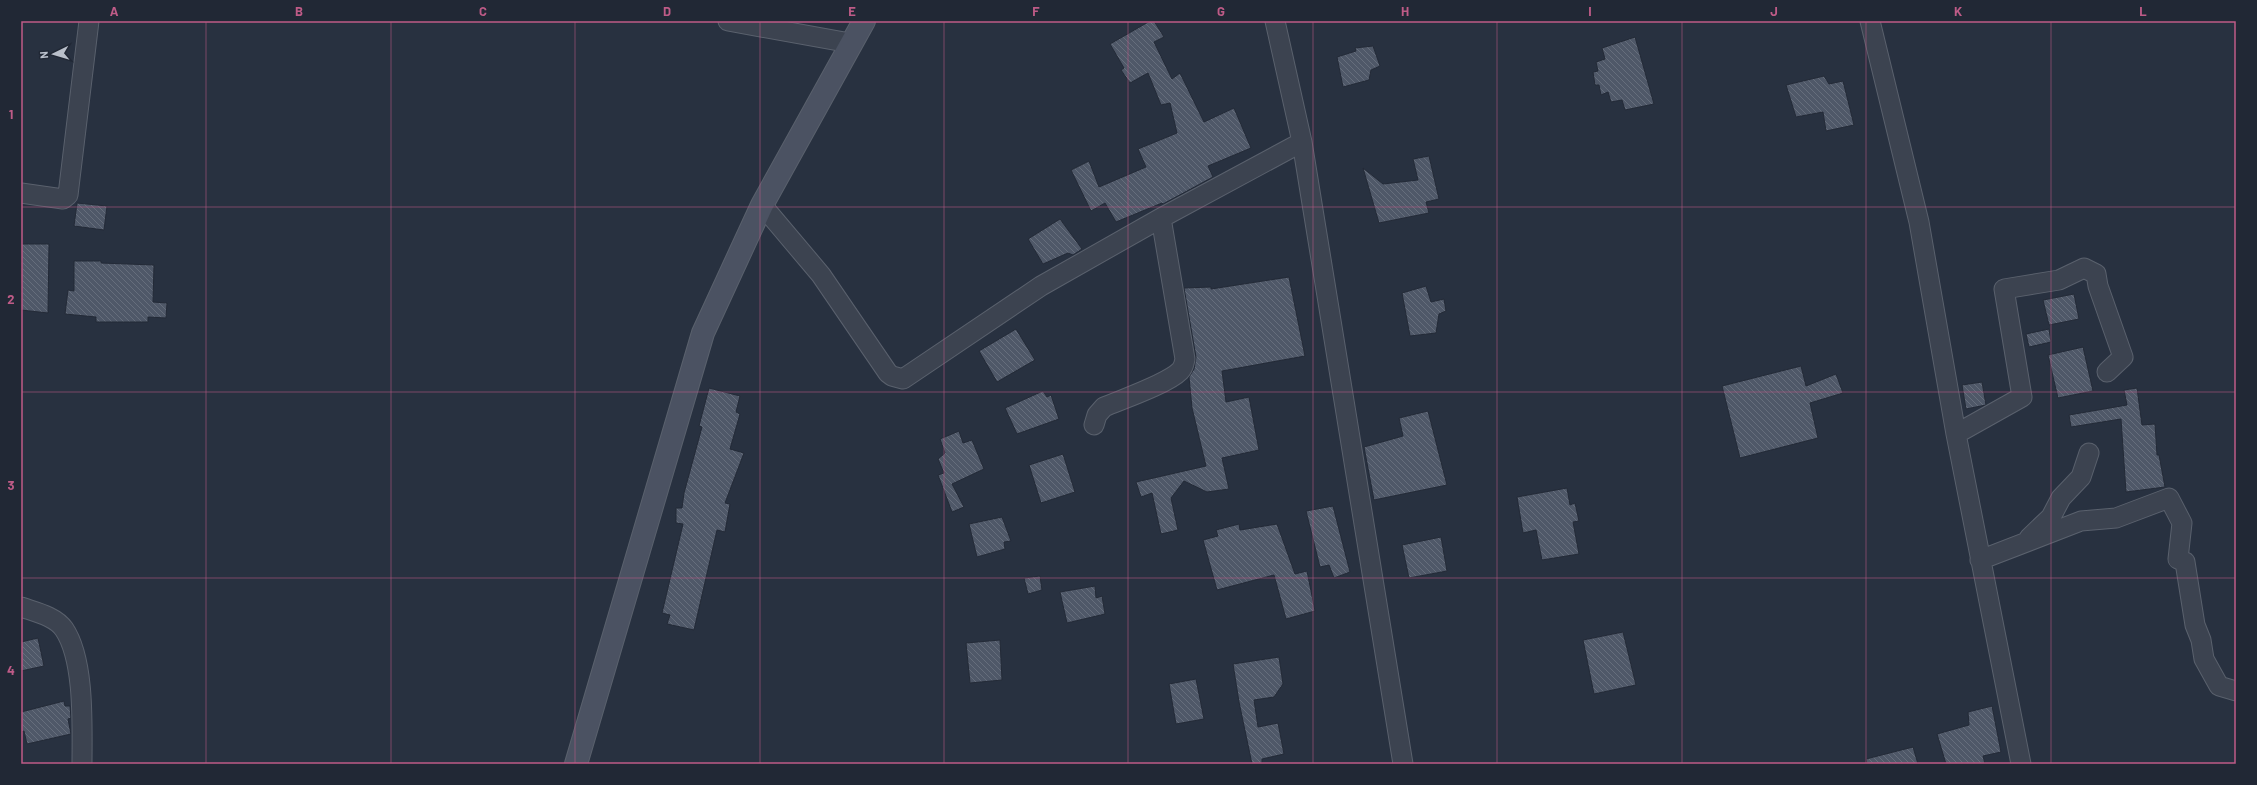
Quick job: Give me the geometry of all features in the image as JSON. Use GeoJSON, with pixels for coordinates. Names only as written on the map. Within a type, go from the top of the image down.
{"type":"FeatureCollection","features":[{"type":"Feature","properties":{"kind":"main road"},"geometry":{"type":"LineString","coordinates":[[576,764],[703,333],[762,205],[850,43],[864,21]]}},
{"type":"Feature","properties":{"kind":"street"},"geometry":{"type":"LineString","coordinates":[[21,193],[63,199],[68,195],[89,21]]}},
{"type":"Feature","properties":{"kind":"street"},"geometry":{"type":"LineString","coordinates":[[728,21],[850,43]]}},
{"type":"Feature","properties":{"kind":"street"},"geometry":{"type":"LineString","coordinates":[[1275,21],[1302,142],[1403,764]]}},
{"type":"Feature","properties":{"kind":"street"},"geometry":{"type":"LineString","coordinates":[[1870,21],[1919,222],[1956,434],[2021,764]]}},
{"type":"Feature","properties":{"kind":"street"},"geometry":{"type":"LineString","coordinates":[[762,205],[821,275],[888,373],[898,378],[907,377],[1042,286],[1161,218],[1302,142]]}},
{"type":"Feature","properties":{"kind":"street"},"geometry":{"type":"LineString","coordinates":[[1094,425],[1098,414],[1104,407],[1161,382],[1180,371],[1184,366],[1186,359],[1161,218]]}},
{"type":"Feature","properties":{"kind":"street"},"geometry":{"type":"LineString","coordinates":[[1956,434],[2022,396],[2004,289],[2059,280],[2084,268],[2096,274],[2098,286],[2123,357],[2107,372]]}},
{"type":"Feature","properties":{"kind":"street"},"geometry":{"type":"LineString","coordinates":[[2024,543],[2051,517],[2061,498],[2081,476],[2089,453]]}},
{"type":"Feature","properties":{"kind":"street"},"geometry":{"type":"LineString","coordinates":[[1980,560],[2081,521],[2116,518],[2169,498],[2182,523],[2178,559],[2185,562],[2195,625],[2201,640],[2204,659],[2219,686],[2236,691]]}},
{"type":"Feature","properties":{"kind":"street"},"geometry":{"type":"LineString","coordinates":[[21,607],[45,614],[63,628],[75,651],[82,710],[82,764]]}},
{"type":"Feature","properties":{"kind":"building"},"geometry":{"type":"Polygon","coordinates":[[[1150,21],[1154,21],[1164,37],[1154,42],[1172,79],[1180,73],[1204,122],[1234,108],[1251,148],[1208,166],[1213,177],[1163,204],[1162,203],[1116,222],[1105,203],[1091,211],[1071,170],[1089,161],[1099,187],[1146,167],[1138,149],[1177,133],[1170,103],[1161,105],[1148,73],[1130,83],[1121,70],[1124,68],[1110,44],[1150,21]]]}},
{"type":"Feature","properties":{"kind":"building"},"geometry":{"type":"Polygon","coordinates":[[[1635,37],[1654,104],[1625,110],[1622,100],[1611,102],[1608,92],[1601,95],[1599,85],[1595,85],[1593,72],[1598,71],[1596,62],[1605,59],[1602,48],[1635,37]]]}},
{"type":"Feature","properties":{"kind":"building"},"geometry":{"type":"Polygon","coordinates":[[[1373,46],[1380,66],[1371,70],[1369,80],[1343,87],[1337,57],[1356,51],[1355,48],[1373,46]]]}},
{"type":"Feature","properties":{"kind":"building"},"geometry":{"type":"Polygon","coordinates":[[[1824,76],[1829,84],[1843,81],[1854,125],[1826,131],[1823,112],[1796,117],[1786,85],[1824,76]]]}},
{"type":"Feature","properties":{"kind":"building"},"geometry":{"type":"Polygon","coordinates":[[[1429,156],[1439,199],[1426,202],[1429,213],[1379,223],[1363,168],[1383,184],[1418,180],[1413,159],[1429,156]]]}},
{"type":"Feature","properties":{"kind":"building"},"geometry":{"type":"Polygon","coordinates":[[[77,203],[107,206],[104,230],[74,226],[77,203]]]}},
{"type":"Feature","properties":{"kind":"building"},"geometry":{"type":"Polygon","coordinates":[[[1060,219],[1082,249],[1073,255],[1068,253],[1043,264],[1028,239],[1060,219]]]}},
{"type":"Feature","properties":{"kind":"building"},"geometry":{"type":"Polygon","coordinates":[[[21,244],[49,244],[48,313],[21,310],[21,244]]]}},
{"type":"Feature","properties":{"kind":"building"},"geometry":{"type":"Polygon","coordinates":[[[74,261],[101,261],[101,263],[154,265],[153,302],[167,303],[166,318],[148,317],[148,322],[96,322],[96,317],[65,314],[68,290],[74,291],[74,261]]]}},
{"type":"Feature","properties":{"kind":"building"},"geometry":{"type":"Polygon","coordinates":[[[1289,277],[1305,356],[1222,371],[1226,402],[1249,397],[1259,450],[1222,458],[1229,489],[1207,492],[1184,481],[1171,498],[1178,530],[1161,534],[1152,493],[1141,497],[1136,482],[1206,466],[1192,408],[1189,377],[1194,369],[1196,357],[1184,288],[1211,287],[1211,289],[1289,277]]]}},
{"type":"Feature","properties":{"kind":"building"},"geometry":{"type":"Polygon","coordinates":[[[1426,286],[1431,302],[1444,299],[1446,311],[1439,314],[1436,333],[1410,336],[1402,293],[1426,286]]]}},
{"type":"Feature","properties":{"kind":"building"},"geometry":{"type":"Polygon","coordinates":[[[2074,294],[2079,319],[2049,325],[2043,300],[2074,294]]]}},
{"type":"Feature","properties":{"kind":"building"},"geometry":{"type":"Polygon","coordinates":[[[1016,329],[1035,360],[997,382],[979,351],[1016,329]]]}},
{"type":"Feature","properties":{"kind":"building"},"geometry":{"type":"Polygon","coordinates":[[[2049,329],[2051,342],[2029,347],[2026,334],[2049,329]]]}},
{"type":"Feature","properties":{"kind":"building"},"geometry":{"type":"Polygon","coordinates":[[[2083,347],[2093,391],[2058,398],[2048,355],[2083,347]]]}},
{"type":"Feature","properties":{"kind":"building"},"geometry":{"type":"Polygon","coordinates":[[[1801,366],[1806,386],[1836,374],[1843,393],[1810,403],[1818,438],[1740,458],[1722,386],[1801,366]]]}},
{"type":"Feature","properties":{"kind":"building"},"geometry":{"type":"Polygon","coordinates":[[[1982,382],[1986,405],[1966,409],[1962,385],[1982,382]]]}},
{"type":"Feature","properties":{"kind":"building"},"geometry":{"type":"Polygon","coordinates":[[[709,388],[740,396],[736,412],[740,414],[730,449],[744,453],[725,503],[730,504],[725,532],[717,530],[694,630],[667,624],[670,615],[662,613],[683,524],[676,523],[676,508],[682,508],[684,493],[702,427],[699,426],[709,388]]]}},
{"type":"Feature","properties":{"kind":"building"},"geometry":{"type":"Polygon","coordinates":[[[2137,388],[2142,425],[2155,424],[2157,455],[2159,455],[2165,487],[2126,492],[2121,419],[2071,427],[2069,415],[2127,405],[2124,390],[2137,388]]]}},
{"type":"Feature","properties":{"kind":"building"},"geometry":{"type":"Polygon","coordinates":[[[1043,391],[1047,397],[1051,395],[1059,419],[1017,434],[1005,408],[1043,391]]]}},
{"type":"Feature","properties":{"kind":"building"},"geometry":{"type":"Polygon","coordinates":[[[1428,411],[1447,485],[1374,500],[1364,447],[1403,436],[1399,418],[1428,411]]]}},
{"type":"Feature","properties":{"kind":"building"},"geometry":{"type":"Polygon","coordinates":[[[959,431],[963,443],[972,440],[984,469],[952,484],[964,507],[952,512],[938,475],[944,473],[938,459],[945,453],[940,439],[959,431]]]}},
{"type":"Feature","properties":{"kind":"building"},"geometry":{"type":"Polygon","coordinates":[[[1063,454],[1075,492],[1041,503],[1029,465],[1063,454]]]}},
{"type":"Feature","properties":{"kind":"building"},"geometry":{"type":"Polygon","coordinates":[[[1567,488],[1570,505],[1575,503],[1579,521],[1573,522],[1579,554],[1542,560],[1536,530],[1523,533],[1517,497],[1567,488]]]}},
{"type":"Feature","properties":{"kind":"building"},"geometry":{"type":"Polygon","coordinates":[[[1333,506],[1350,572],[1334,578],[1329,565],[1320,567],[1306,511],[1333,506]]]}},
{"type":"Feature","properties":{"kind":"building"},"geometry":{"type":"Polygon","coordinates":[[[1002,517],[1011,541],[1004,542],[1005,549],[977,557],[969,524],[1002,517]]]}},
{"type":"Feature","properties":{"kind":"building"},"geometry":{"type":"Polygon","coordinates":[[[1239,524],[1240,530],[1277,524],[1295,574],[1307,571],[1315,611],[1286,619],[1274,575],[1217,590],[1203,540],[1218,536],[1216,530],[1239,524]]]}},
{"type":"Feature","properties":{"kind":"building"},"geometry":{"type":"Polygon","coordinates":[[[1441,537],[1447,571],[1409,578],[1402,545],[1441,537]]]}},
{"type":"Feature","properties":{"kind":"building"},"geometry":{"type":"Polygon","coordinates":[[[1040,576],[1042,590],[1028,594],[1024,578],[1040,576]]]}},
{"type":"Feature","properties":{"kind":"building"},"geometry":{"type":"Polygon","coordinates":[[[1095,586],[1096,598],[1102,596],[1105,614],[1067,623],[1060,592],[1095,586]]]}},
{"type":"Feature","properties":{"kind":"building"},"geometry":{"type":"Polygon","coordinates":[[[1623,632],[1636,685],[1594,694],[1583,640],[1623,632]]]}},
{"type":"Feature","properties":{"kind":"building"},"geometry":{"type":"Polygon","coordinates":[[[38,638],[44,666],[21,671],[21,642],[38,638]]]}},
{"type":"Feature","properties":{"kind":"building"},"geometry":{"type":"Polygon","coordinates":[[[1000,640],[1002,680],[970,683],[966,643],[1000,640]]]}},
{"type":"Feature","properties":{"kind":"building"},"geometry":{"type":"Polygon","coordinates":[[[1279,657],[1283,684],[1274,697],[1254,700],[1258,727],[1278,723],[1284,754],[1262,759],[1262,763],[1252,764],[1233,664],[1279,657]]]}},
{"type":"Feature","properties":{"kind":"building"},"geometry":{"type":"Polygon","coordinates":[[[1196,679],[1204,719],[1176,724],[1169,684],[1196,679]]]}},
{"type":"Feature","properties":{"kind":"building"},"geometry":{"type":"Polygon","coordinates":[[[64,701],[65,706],[70,706],[71,718],[68,719],[71,734],[27,744],[24,731],[21,732],[21,712],[64,701]]]}},
{"type":"Feature","properties":{"kind":"building"},"geometry":{"type":"Polygon","coordinates":[[[1992,706],[2001,752],[1983,756],[1985,764],[1946,764],[1937,734],[1969,725],[1968,712],[1992,706]]]}},
{"type":"Feature","properties":{"kind":"building"},"geometry":{"type":"Polygon","coordinates":[[[1913,747],[1918,764],[1867,764],[1866,759],[1913,747]]]}}]}
